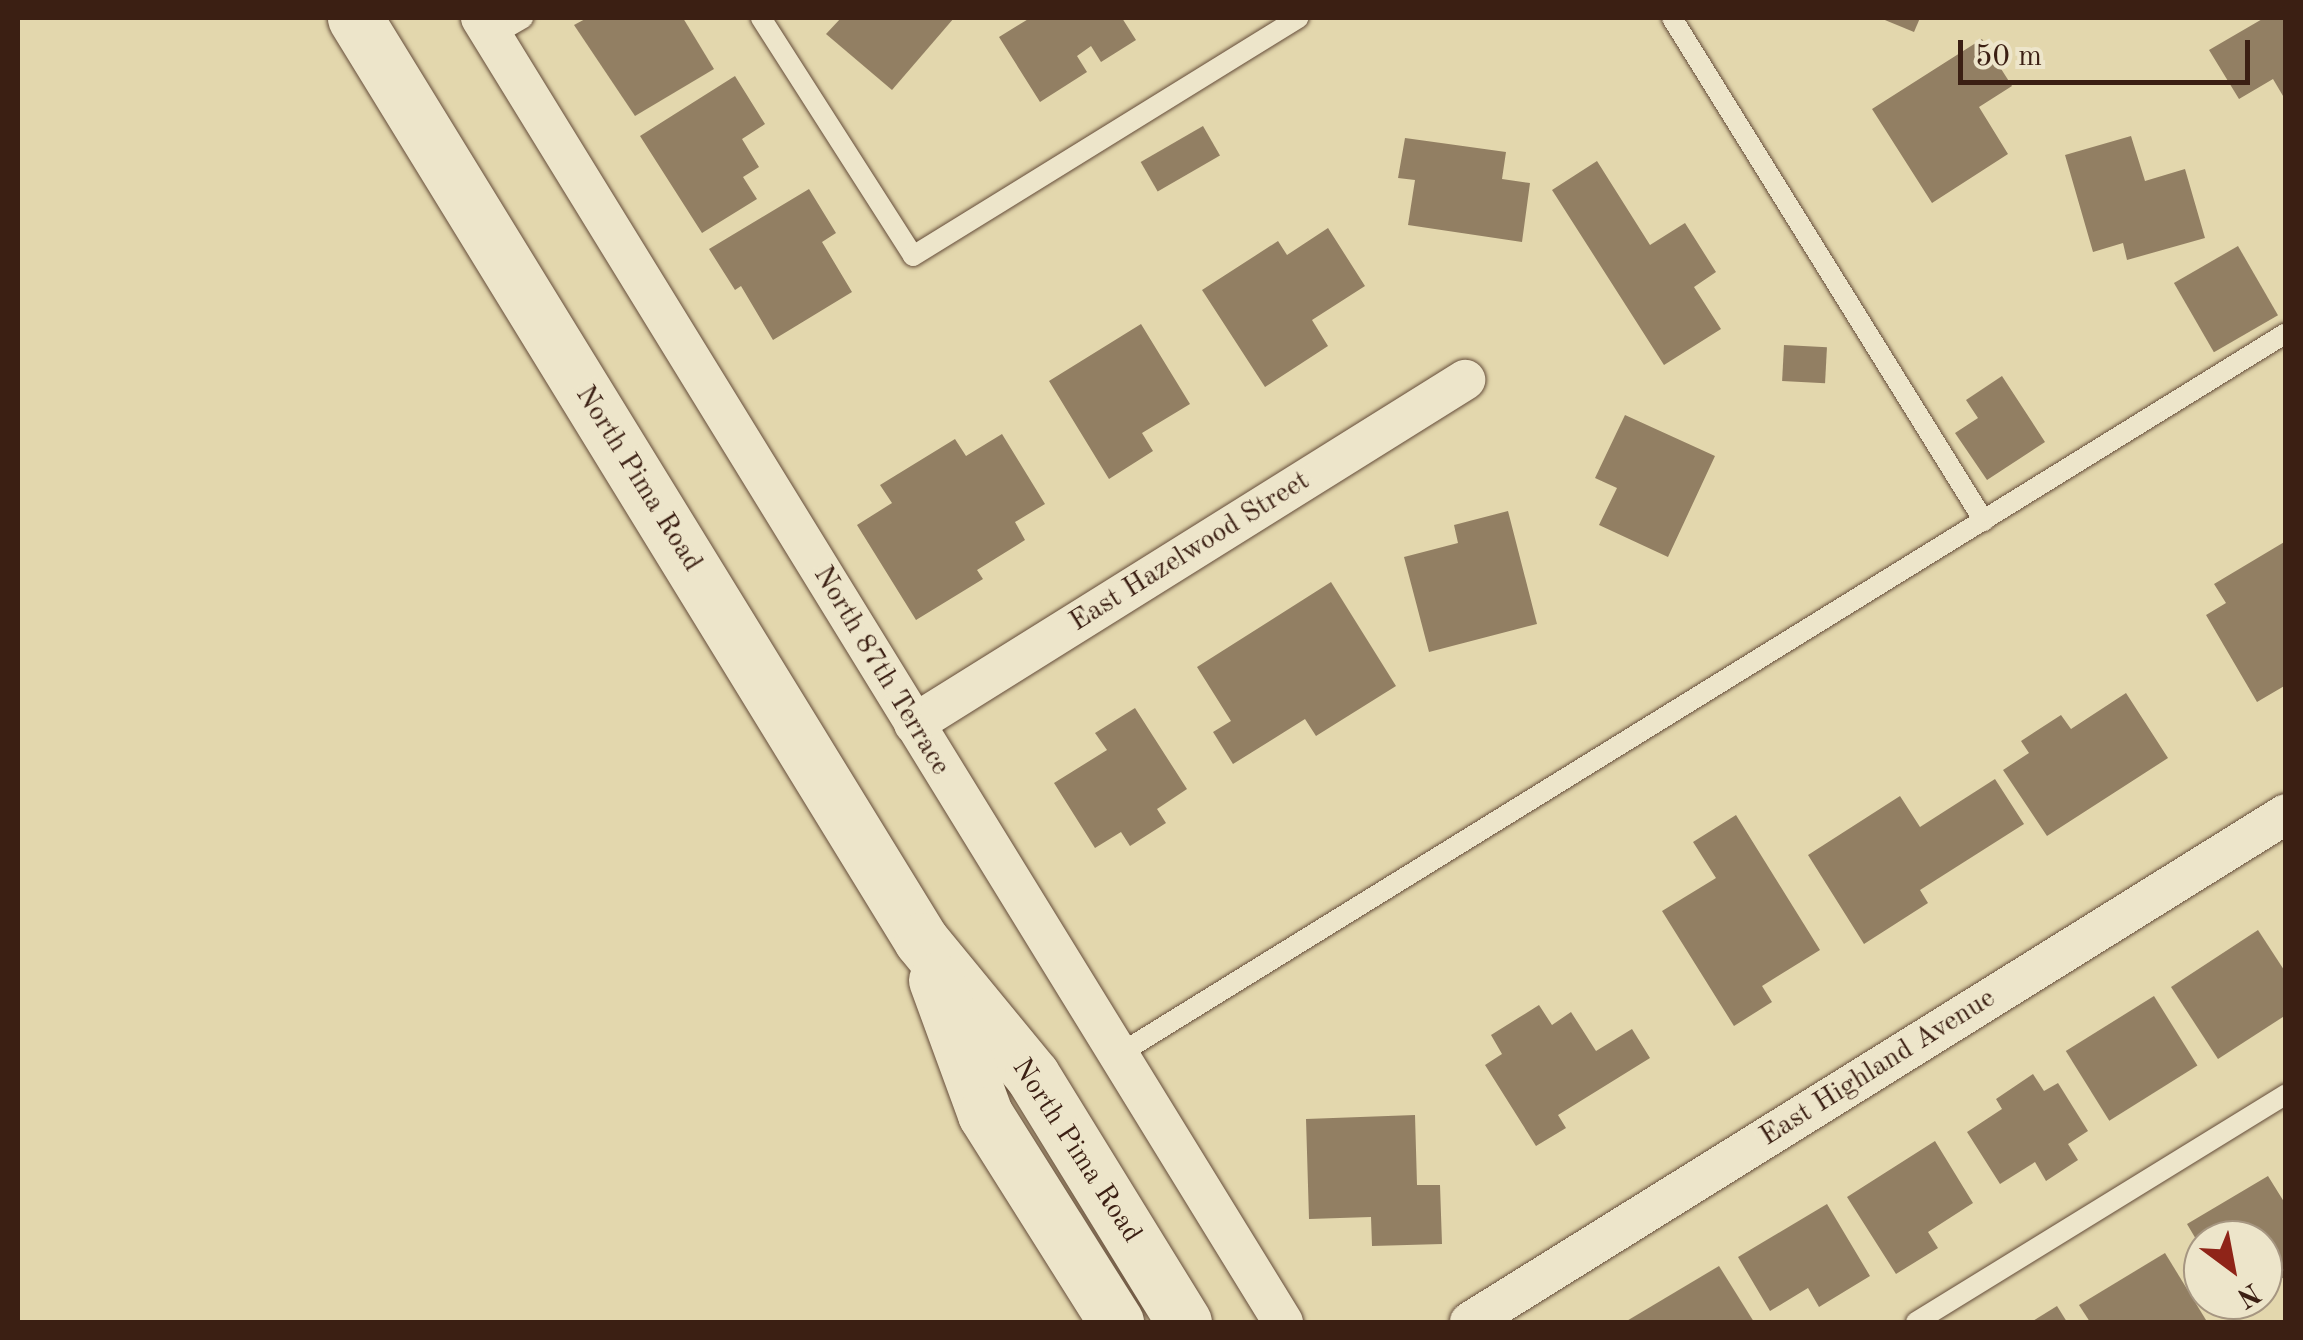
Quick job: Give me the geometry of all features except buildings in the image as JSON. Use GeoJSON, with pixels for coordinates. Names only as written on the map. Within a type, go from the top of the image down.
{"type":"FeatureCollection","features":[{"type":"Feature","properties":{"kind":"main road","name":"North Pima Road"},"geometry":{"type":"LineString","coordinates":[[355,18],[921,940],[1032,1075],[1184,1322]]}},
{"type":"Feature","properties":{"kind":"main road","name":"North Pima Road"},"geometry":{"type":"LineString","coordinates":[[921,940],[986,1114],[1116,1322]]}},
{"type":"Feature","properties":{"kind":"street","name":"North 87th Terrace"},"geometry":{"type":"LineString","coordinates":[[499,24],[914,724],[1284,1322]]}},
{"type":"Feature","properties":{"kind":"street","name":"East Hazelwood Street"},"geometry":{"type":"LineString","coordinates":[[914,724],[1465,380]]}},
{"type":"Feature","properties":{"kind":"street","name":"East Highland Avenue"},"geometry":{"type":"LineString","coordinates":[[1470,1322],[2286,814]]}},
{"type":"Feature","properties":{"kind":"lane"},"geometry":{"type":"LineString","coordinates":[[762,18],[913,256],[1299,18]]}},
{"type":"Feature","properties":{"kind":"lane"},"geometry":{"type":"LineString","coordinates":[[1672,18],[1984,520]]}},
{"type":"Feature","properties":{"kind":"lane"},"geometry":{"type":"LineString","coordinates":[[1116,1056],[2286,334]]}},
{"type":"Feature","properties":{"kind":"lane"},"geometry":{"type":"LineString","coordinates":[[1916,1322],[2286,1094]]}}]}
